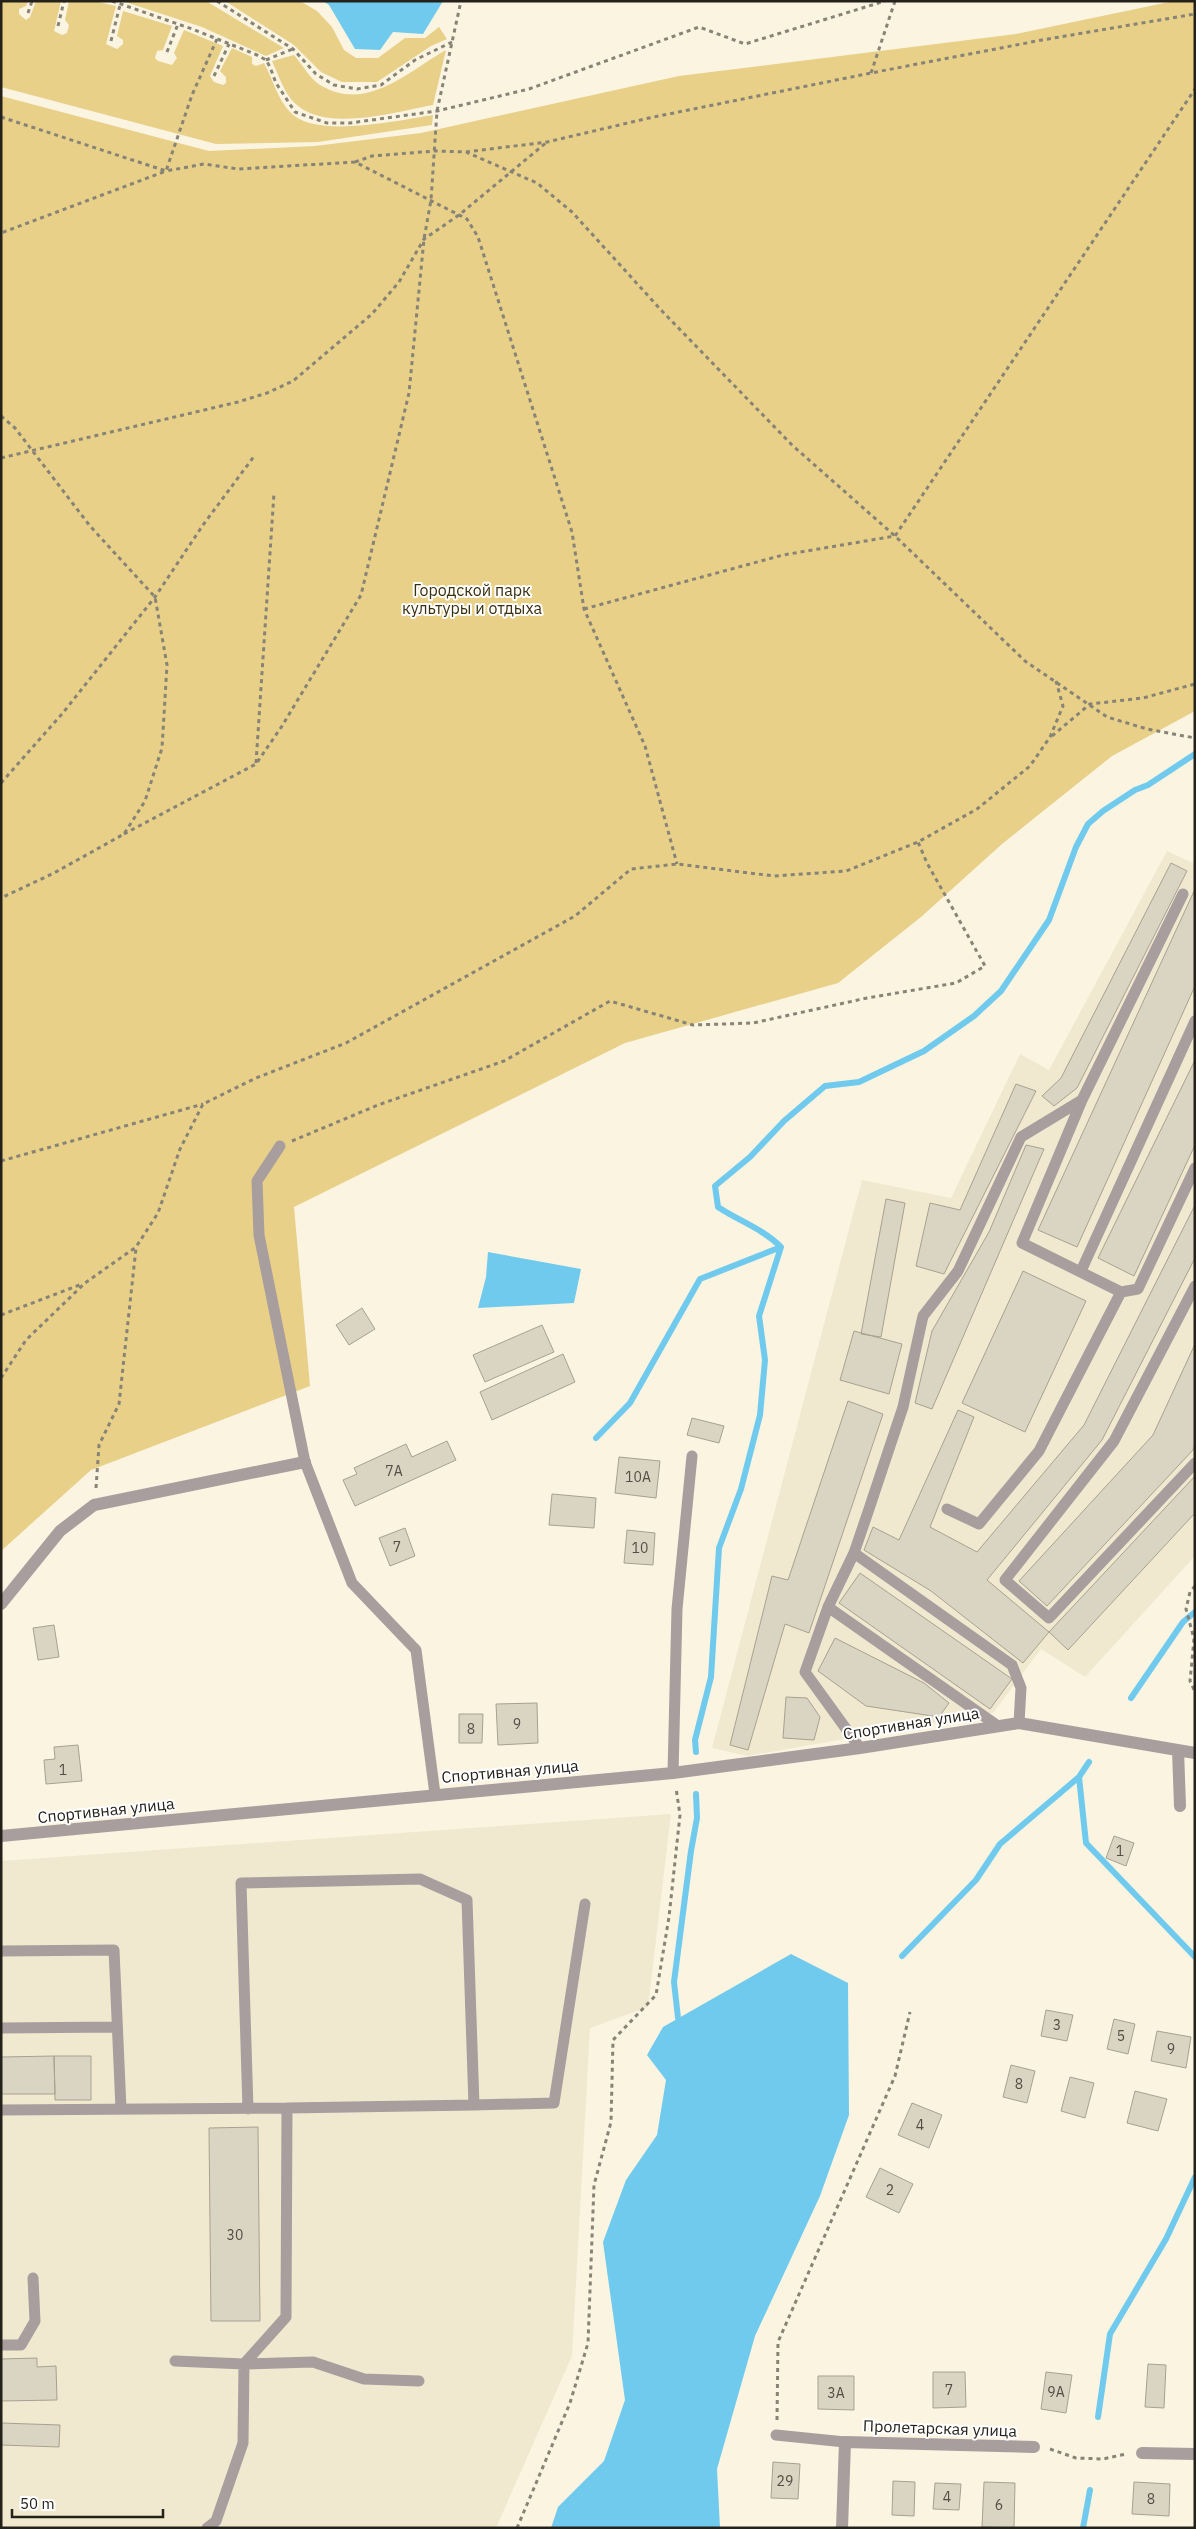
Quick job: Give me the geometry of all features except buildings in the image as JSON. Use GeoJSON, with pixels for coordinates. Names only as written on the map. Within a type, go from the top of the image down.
{"type":"FeatureCollection","features":[{"type":"Feature","properties":{"kind":"street"},"geometry":{"type":"LineString","coordinates":[[1,1604],[60,1531],[94,1504],[306,1462]]}},
{"type":"Feature","properties":{"kind":"street","name":"Спортивная улица"},"geometry":{"type":"LineString","coordinates":[[1,1836],[673,1773],[860,1748],[1019,1723],[1195,1753]]}},
{"type":"Feature","properties":{"kind":"street"},"geometry":{"type":"LineString","coordinates":[[1178,1750],[1180,1806]]}},
{"type":"Feature","properties":{"kind":"street"},"geometry":{"type":"LineString","coordinates":[[842,2528],[845,2442]]}},
{"type":"Feature","properties":{"kind":"street","name":"Пролетарская улица"},"geometry":{"type":"LineString","coordinates":[[845,2442],[1034,2447]]}},
{"type":"Feature","properties":{"kind":"street"},"geometry":{"type":"LineString","coordinates":[[1142,2453],[1195,2454]]}},
{"type":"Feature","properties":{"kind":"lane"},"geometry":{"type":"LineString","coordinates":[[1183,894],[1082,1100],[1022,1243],[1121,1292],[1138,1289],[1195,1168]]}},
{"type":"Feature","properties":{"kind":"lane"},"geometry":{"type":"LineString","coordinates":[[1081,1271],[1195,1020]]}},
{"type":"Feature","properties":{"kind":"lane"},"geometry":{"type":"LineString","coordinates":[[860,1748],[805,1672],[828,1607],[854,1553],[903,1407],[923,1316],[958,1271],[1021,1137],[1082,1100]]}},
{"type":"Feature","properties":{"kind":"lane"},"geometry":{"type":"LineString","coordinates":[[280,1146],[257,1181],[258,1235],[306,1462],[352,1583],[416,1650],[435,1794]]}},
{"type":"Feature","properties":{"kind":"lane"},"geometry":{"type":"LineString","coordinates":[[1195,1286],[1114,1441],[1005,1580],[1049,1618],[1195,1463]]}},
{"type":"Feature","properties":{"kind":"lane"},"geometry":{"type":"LineString","coordinates":[[947,1510],[979,1524],[1033,1459],[1044,1442],[1121,1292]]}},
{"type":"Feature","properties":{"kind":"lane"},"geometry":{"type":"LineString","coordinates":[[673,1773],[677,1609],[692,1456]]}},
{"type":"Feature","properties":{"kind":"lane"},"geometry":{"type":"LineString","coordinates":[[854,1553],[1012,1665],[1021,1688],[1019,1723]]}},
{"type":"Feature","properties":{"kind":"lane"},"geometry":{"type":"LineString","coordinates":[[828,1607],[998,1726]]}},
{"type":"Feature","properties":{"kind":"lane"},"geometry":{"type":"LineString","coordinates":[[248,2108],[241,1883],[410,1879],[420,1879],[467,1900],[474,2105]]}},
{"type":"Feature","properties":{"kind":"lane"},"geometry":{"type":"LineString","coordinates":[[1,2110],[286,2108],[554,2103],[585,1904]]}},
{"type":"Feature","properties":{"kind":"lane"},"geometry":{"type":"LineString","coordinates":[[1,1951],[114,1950],[121,2110]]}},
{"type":"Feature","properties":{"kind":"lane"},"geometry":{"type":"LineString","coordinates":[[1,2028],[117,2027]]}},
{"type":"Feature","properties":{"kind":"lane"},"geometry":{"type":"LineString","coordinates":[[207,2528],[216,2522],[244,2443],[244,2364],[286,2317],[286,2108]]}},
{"type":"Feature","properties":{"kind":"lane"},"geometry":{"type":"LineString","coordinates":[[1,2345],[21,2345],[35,2321],[33,2278]]}},
{"type":"Feature","properties":{"kind":"lane"},"geometry":{"type":"LineString","coordinates":[[175,2362],[244,2364],[313,2362],[364,2379],[419,2380]]}},
{"type":"Feature","properties":{"kind":"lane"},"geometry":{"type":"LineString","coordinates":[[776,2435],[845,2442]]}},
{"type":"Feature","properties":{"kind":"path"},"geometry":{"type":"LineString","coordinates":[[28,13],[32,1]]}},
{"type":"Feature","properties":{"kind":"path"},"geometry":{"type":"LineString","coordinates":[[58,26],[64,1]]}},
{"type":"Feature","properties":{"kind":"path"},"geometry":{"type":"LineString","coordinates":[[112,1],[178,24],[266,60],[295,112],[327,123],[350,123],[437,111],[529,89],[699,27],[745,44],[885,1]]}},
{"type":"Feature","properties":{"kind":"path"},"geometry":{"type":"LineString","coordinates":[[217,1],[293,49],[316,74],[334,85],[357,89],[381,85],[416,60],[453,41]]}},
{"type":"Feature","properties":{"kind":"path"},"geometry":{"type":"LineString","coordinates":[[1,898],[54,873],[256,764],[282,726],[361,596],[409,393],[424,239],[431,200],[437,111],[461,1]]}},
{"type":"Feature","properties":{"kind":"path"},"geometry":{"type":"LineString","coordinates":[[871,73],[895,1]]}},
{"type":"Feature","properties":{"kind":"path"},"geometry":{"type":"LineString","coordinates":[[111,41],[120,5]]}},
{"type":"Feature","properties":{"kind":"path"},"geometry":{"type":"LineString","coordinates":[[1,233],[166,171],[204,164],[238,170],[355,162],[372,156],[435,151],[466,152],[547,142],[649,118],[871,73],[1042,40],[1195,14]]}},
{"type":"Feature","properties":{"kind":"path"},"geometry":{"type":"LineString","coordinates":[[167,52],[178,24]]}},
{"type":"Feature","properties":{"kind":"path"},"geometry":{"type":"LineString","coordinates":[[166,171],[192,95],[217,39]]}},
{"type":"Feature","properties":{"kind":"path"},"geometry":{"type":"LineString","coordinates":[[214,76],[229,44]]}},
{"type":"Feature","properties":{"kind":"path"},"geometry":{"type":"LineString","coordinates":[[266,60],[293,49]]}},
{"type":"Feature","properties":{"kind":"path"},"geometry":{"type":"LineString","coordinates":[[584,609],[783,555],[895,536],[1195,89]]}},
{"type":"Feature","properties":{"kind":"path"},"geometry":{"type":"LineString","coordinates":[[1,117],[166,171]]}},
{"type":"Feature","properties":{"kind":"path"},"geometry":{"type":"LineString","coordinates":[[1,458],[238,402],[267,393],[293,381],[372,314],[399,282],[424,239],[459,215],[547,142]]}},
{"type":"Feature","properties":{"kind":"path"},"geometry":{"type":"LineString","coordinates":[[466,152],[537,183],[572,212],[661,310],[792,445],[895,536],[1025,661],[1090,704],[1106,717],[1147,729],[1195,738]]}},
{"type":"Feature","properties":{"kind":"path"},"geometry":{"type":"LineString","coordinates":[[355,162],[466,219],[478,237],[572,532],[584,609],[645,746],[677,864]]}},
{"type":"Feature","properties":{"kind":"path"},"geometry":{"type":"LineString","coordinates":[[1,416],[15,428],[90,526],[155,596],[167,666],[162,748],[145,801],[124,834]]}},
{"type":"Feature","properties":{"kind":"path"},"geometry":{"type":"LineString","coordinates":[[1,783],[62,714],[155,596],[203,525],[255,455]]}},
{"type":"Feature","properties":{"kind":"path"},"geometry":{"type":"LineString","coordinates":[[256,764],[274,493]]}},
{"type":"Feature","properties":{"kind":"path"},"geometry":{"type":"LineString","coordinates":[[1,1161],[203,1104],[256,1078],[346,1043],[575,916],[631,869],[677,864],[774,876],[846,871],[918,842],[977,809],[1030,766],[1050,737],[1063,706],[1056,682]]}},
{"type":"Feature","properties":{"kind":"path"},"geometry":{"type":"LineString","coordinates":[[1050,737],[1090,704],[1143,698],[1195,684]]}},
{"type":"Feature","properties":{"kind":"path"},"geometry":{"type":"LineString","coordinates":[[280,1146],[378,1105],[504,1061],[610,1001],[693,1025],[753,1023],[867,998],[956,983],[986,966],[927,863],[918,842]]}},
{"type":"Feature","properties":{"kind":"path"},"geometry":{"type":"LineString","coordinates":[[1,1378],[26,1340],[85,1283],[136,1247],[158,1213],[180,1149],[203,1104]]}},
{"type":"Feature","properties":{"kind":"path"},"geometry":{"type":"LineString","coordinates":[[94,1504],[99,1445],[119,1404],[136,1247]]}},
{"type":"Feature","properties":{"kind":"path"},"geometry":{"type":"LineString","coordinates":[[1,1315],[85,1283]]}},
{"type":"Feature","properties":{"kind":"path"},"geometry":{"type":"LineString","coordinates":[[1195,1586],[1190,1592],[1186,1609],[1194,1639],[1190,1681],[1195,1692]]}},
{"type":"Feature","properties":{"kind":"path"},"geometry":{"type":"LineString","coordinates":[[517,2528],[570,2403],[588,2343],[594,2185],[611,2122],[614,2040],[656,1994],[669,1917],[680,1815],[673,1773]]}},
{"type":"Feature","properties":{"kind":"path"},"geometry":{"type":"LineString","coordinates":[[776,2435],[778,2342],[895,2076],[910,2012]]}},
{"type":"Feature","properties":{"kind":"path"},"geometry":{"type":"LineString","coordinates":[[1034,2447],[1057,2450],[1076,2458],[1103,2458],[1142,2453]]}},
{"type":"Feature","properties":{"kind":"shaded area"},"geometry":{"type":"Polygon","coordinates":[[[1167,851],[1195,864],[1195,1556],[1085,1677],[1041,1649],[993,1713],[747,1756],[712,1748],[862,1180],[951,1198],[1020,1054],[1049,1070],[1167,851]]]}},
{"type":"Feature","properties":{"kind":"shaded area"},"geometry":{"type":"Polygon","coordinates":[[[671,1814],[648,2007],[590,2028],[572,2356],[496,2528],[1,2528],[1,1861],[671,1814]]]}},
{"type":"Feature","properties":{"kind":"green space"},"geometry":{"type":"Polygon","coordinates":[[[1,1],[28,1],[26,6],[19,9],[19,14],[26,20],[30,17],[36,1],[61,1],[54,31],[62,35],[67,33],[69,25],[65,20],[69,1],[94,1],[116,6],[106,44],[117,49],[123,44],[123,40],[117,36],[123,11],[172,26],[163,50],[157,51],[155,58],[158,61],[172,65],[177,58],[174,53],[184,30],[223,46],[210,76],[214,82],[223,85],[226,83],[226,77],[220,71],[232,48],[252,57],[252,64],[256,66],[264,63],[282,102],[291,113],[303,121],[319,125],[359,126],[433,115],[432,125],[318,142],[216,144],[1,87],[1,1]]]}},
{"type":"Feature","properties":{"kind":"green space"},"geometry":{"type":"Polygon","coordinates":[[[122,1],[206,1],[284,48],[266,56],[202,27],[122,1]]]}},
{"type":"Feature","properties":{"kind":"green space"},"geometry":{"type":"Polygon","coordinates":[[[225,1],[300,1],[317,11],[332,27],[344,50],[356,58],[378,58],[405,38],[425,38],[439,27],[447,39],[431,46],[377,82],[342,82],[321,72],[294,45],[225,1]]]}},
{"type":"Feature","properties":{"kind":"green space","name":"Городской парк культуры и отдыха"},"geometry":{"type":"Polygon","coordinates":[[[1174,1],[1195,1],[1195,711],[1112,756],[1002,844],[921,917],[838,983],[625,1043],[294,1207],[310,1386],[91,1470],[1,1551],[1,96],[209,151],[315,146],[421,133],[679,76],[1016,34],[1174,1]]]}},
{"type":"Feature","properties":{"kind":"green space"},"geometry":{"type":"Polygon","coordinates":[[[446,50],[433,105],[379,116],[358,118],[338,119],[320,116],[304,110],[288,95],[272,61],[294,55],[309,75],[320,85],[337,92],[354,94],[370,92],[386,86],[446,50]]]}},
{"type":"Feature","properties":{"kind":"water"},"geometry":{"type":"Polygon","coordinates":[[[323,1],[443,1],[423,34],[393,32],[380,50],[355,49],[329,5],[323,1]]]}},
{"type":"Feature","properties":{"kind":"water"},"geometry":{"type":"Polygon","coordinates":[[[488,1252],[581,1269],[574,1303],[478,1308],[486,1277],[488,1252]]]}},
{"type":"Feature","properties":{"kind":"water"},"geometry":{"type":"Polygon","coordinates":[[[791,1954],[848,1983],[849,2115],[820,2196],[755,2336],[717,2469],[720,2528],[551,2528],[558,2507],[604,2461],[625,2400],[603,2242],[626,2180],[657,2135],[666,2080],[647,2055],[663,2027],[791,1954]]]}},
{"type":"Feature","properties":{"kind":"waterway"},"geometry":{"type":"LineString","coordinates":[[696,1752],[695,1740],[711,1677],[719,1548],[741,1489],[760,1415],[765,1360],[759,1316],[781,1247],[759,1230],[718,1207],[715,1186],[750,1157],[784,1121],[825,1086],[859,1082],[924,1051],[974,1016],[1001,991],[1049,920],[1076,847],[1088,824],[1103,811],[1135,790],[1148,785],[1195,754]]}},
{"type":"Feature","properties":{"kind":"waterway"},"geometry":{"type":"LineString","coordinates":[[596,1438],[630,1403],[700,1279],[781,1247]]}},
{"type":"Feature","properties":{"kind":"waterway"},"geometry":{"type":"LineString","coordinates":[[1131,1698],[1183,1622],[1195,1612]]}},
{"type":"Feature","properties":{"kind":"waterway"},"geometry":{"type":"LineString","coordinates":[[902,1956],[976,1880],[1000,1844],[1079,1777],[1089,1762]]}},
{"type":"Feature","properties":{"kind":"waterway"},"geometry":{"type":"LineString","coordinates":[[1079,1777],[1086,1843],[1195,1957]]}},
{"type":"Feature","properties":{"kind":"waterway"},"geometry":{"type":"LineString","coordinates":[[678,2018],[674,1982],[697,1818],[696,1794]]}},
{"type":"Feature","properties":{"kind":"waterway"},"geometry":{"type":"LineString","coordinates":[[1098,2417],[1110,2334],[1166,2239],[1195,2177]]}},
{"type":"Feature","properties":{"kind":"waterway"},"geometry":{"type":"LineString","coordinates":[[1083,2528],[1090,2490]]}}]}
